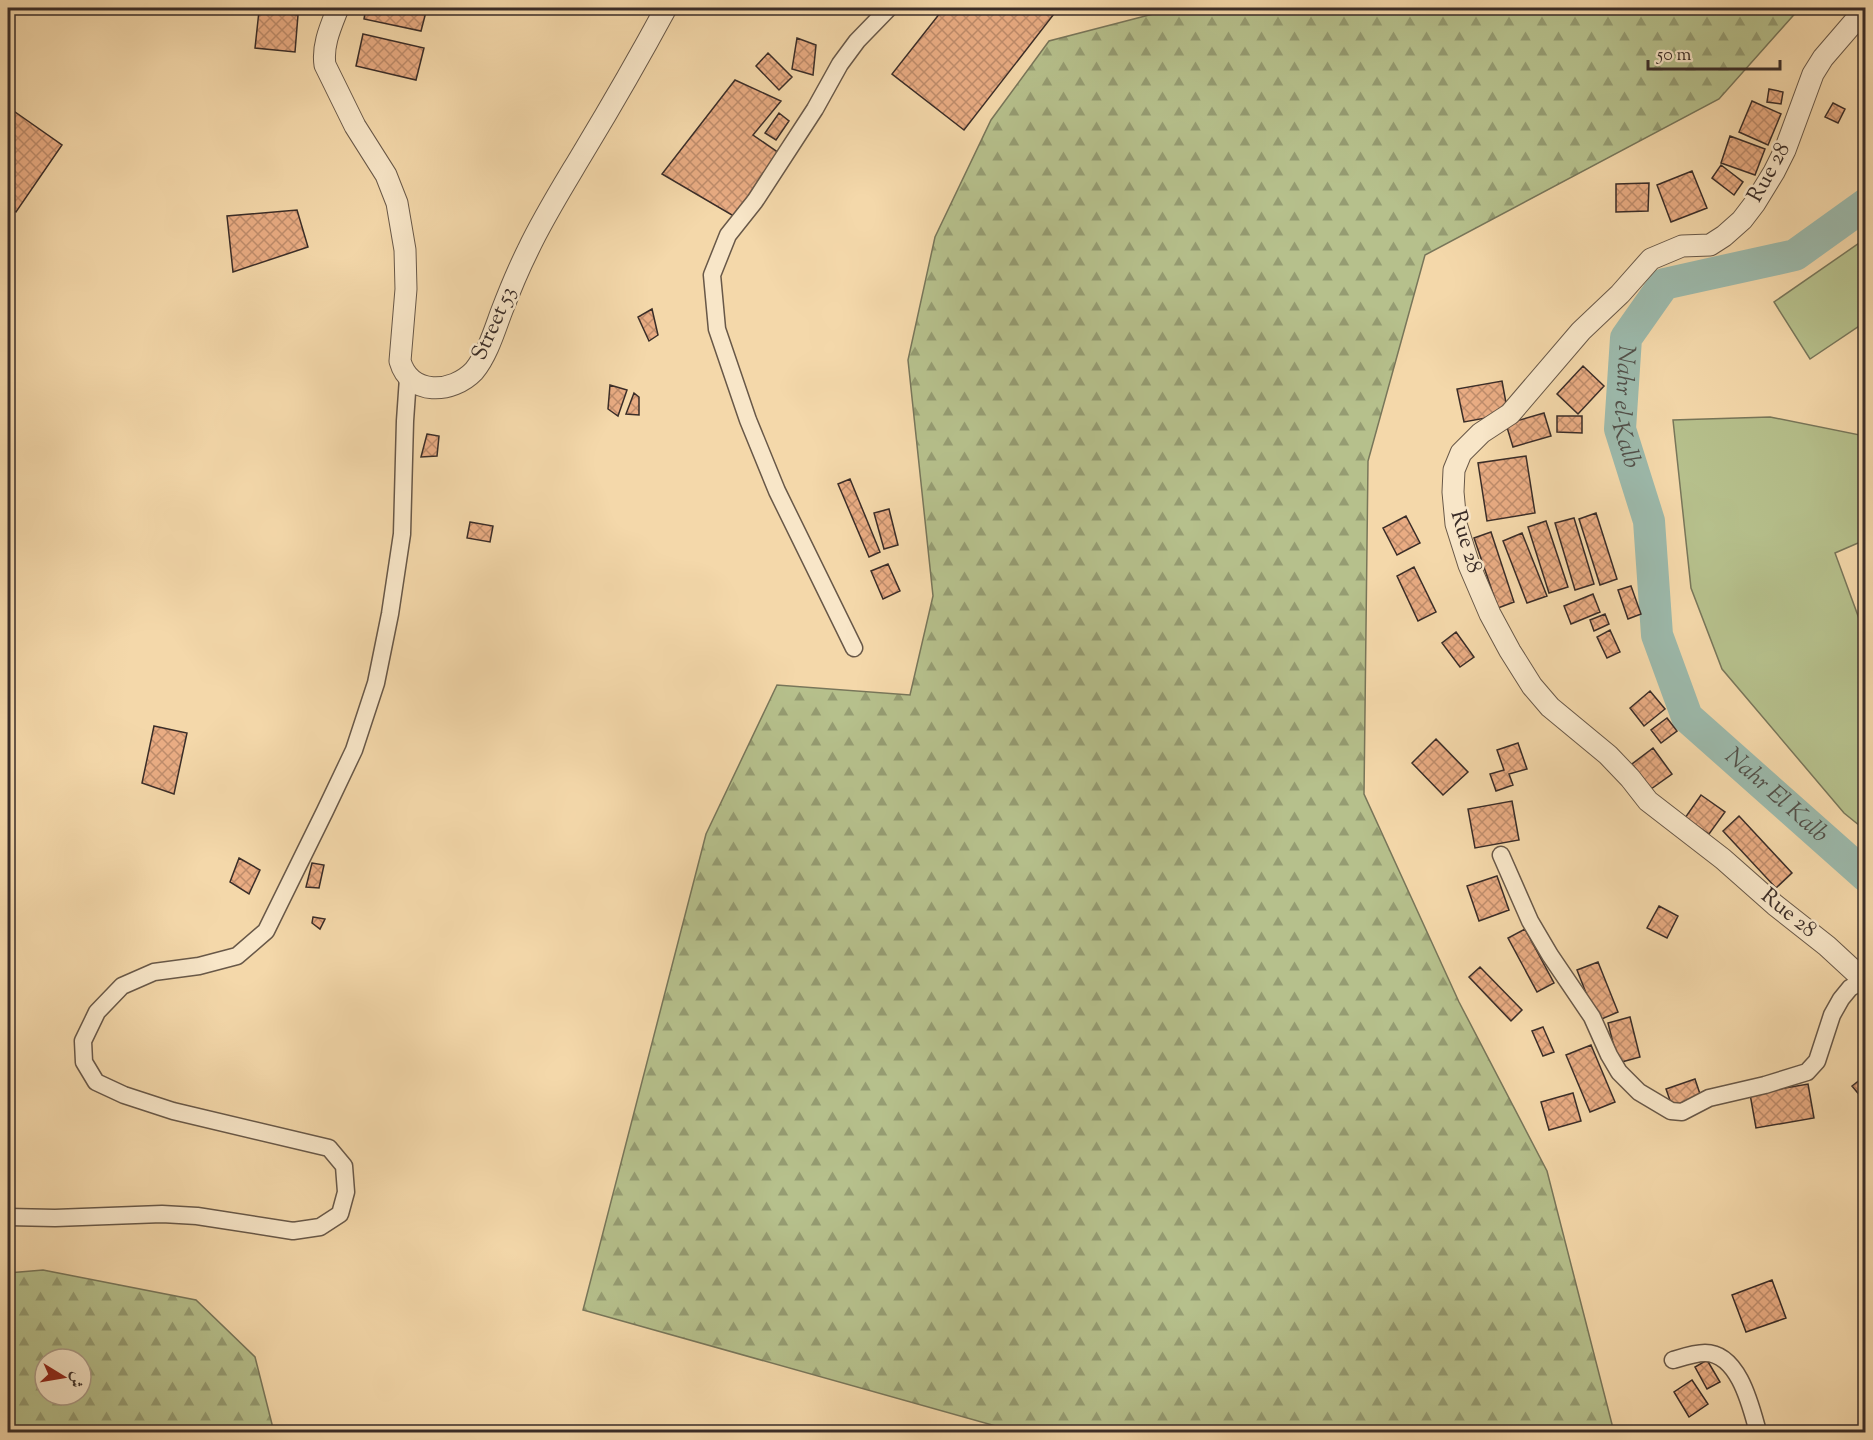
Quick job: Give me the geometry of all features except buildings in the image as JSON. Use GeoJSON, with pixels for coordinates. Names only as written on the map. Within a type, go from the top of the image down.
{"type":"FeatureCollection","features":[{"type":"Feature","properties":{"kind":"street"},"geometry":{"type":"LineString","coordinates":[[8,1217],[54,1218],[162,1214],[197,1216],[293,1231],[320,1227],[340,1214],[346,1192],[344,1166],[329,1148],[172,1111],[96,1083],[84,1062],[83,1041],[97,1012],[122,986],[154,972],[199,966],[237,956],[266,931],[354,750],[376,683],[390,614],[402,534],[408,378],[400,361],[406,289],[405,250],[397,203],[386,175],[355,126],[325,65],[323,55],[338,8]]}},
{"type":"Feature","properties":{"kind":"street","name":"Street 53"},"geometry":{"type":"LineString","coordinates":[[408,378],[421,385],[435,388],[448,387],[462,381],[474,370],[494,333],[527,251],[548,210],[666,8]]}},
{"type":"Feature","properties":{"kind":"street"},"geometry":{"type":"LineString","coordinates":[[854,648],[777,491],[748,420],[717,329],[712,275],[728,235],[755,201],[815,109],[840,64],[857,40],[889,8]]}},
{"type":"Feature","properties":{"kind":"street","name":"Rue 28"},"geometry":{"type":"LineString","coordinates":[[1865,981],[1724,859],[1648,801],[1608,755],[1568,723],[1532,686],[1490,614],[1460,542],[1453,492],[1454,470],[1461,453],[1481,433],[1510,414],[1581,331],[1620,294],[1651,259],[1682,246],[1710,245],[1724,236],[1742,219],[1755,203],[1778,165],[1813,74],[1846,29],[1866,8]]}},
{"type":"Feature","properties":{"kind":"street"},"geometry":{"type":"LineString","coordinates":[[1501,855],[1530,921],[1592,1017],[1619,1072],[1639,1092],[1671,1111],[1682,1112],[1709,1098],[1807,1072],[1817,1061],[1832,1015],[1841,999],[1850,988],[1865,981]]}},
{"type":"Feature","properties":{"kind":"street"},"geometry":{"type":"LineString","coordinates":[[1673,1359],[1704,1353],[1716,1355],[1725,1360],[1736,1373],[1750,1404],[1758,1432]]}},
{"type":"Feature","properties":{"kind":"green space"},"geometry":{"type":"Polygon","coordinates":[[[1176,8],[1800,8],[1719,99],[1425,255],[1368,461],[1364,794],[1459,1002],[1547,1171],[1614,1432],[1017,1432],[583,1310],[706,834],[777,685],[910,695],[933,596],[908,360],[935,237],[991,120],[1049,41],[1176,8]]]}},
{"type":"Feature","properties":{"kind":"green space"},"geometry":{"type":"Polygon","coordinates":[[[1865,239],[1865,322],[1810,359],[1774,302],[1865,239]]]}},
{"type":"Feature","properties":{"kind":"green space"},"geometry":{"type":"Polygon","coordinates":[[[1770,417],[1865,436],[1865,540],[1835,553],[1865,635],[1865,830],[1844,813],[1722,669],[1691,588],[1673,420],[1770,417]]]}},
{"type":"Feature","properties":{"kind":"green space"},"geometry":{"type":"Polygon","coordinates":[[[43,1270],[196,1300],[255,1357],[274,1432],[8,1432],[8,1273],[43,1270]]]}},
{"type":"Feature","properties":{"kind":"waterway","name":"Nahr el-Kalb"},"geometry":{"type":"LineString","coordinates":[[1866,204],[1795,255],[1664,284],[1626,338],[1620,429],[1649,521],[1657,635],[1687,717],[1866,876]]}},
{"type":"Feature","properties":{"kind":"water label","name":"Nahr El Kalb"},"geometry":{"type":"Point","coordinates":[1776,796]}}]}
